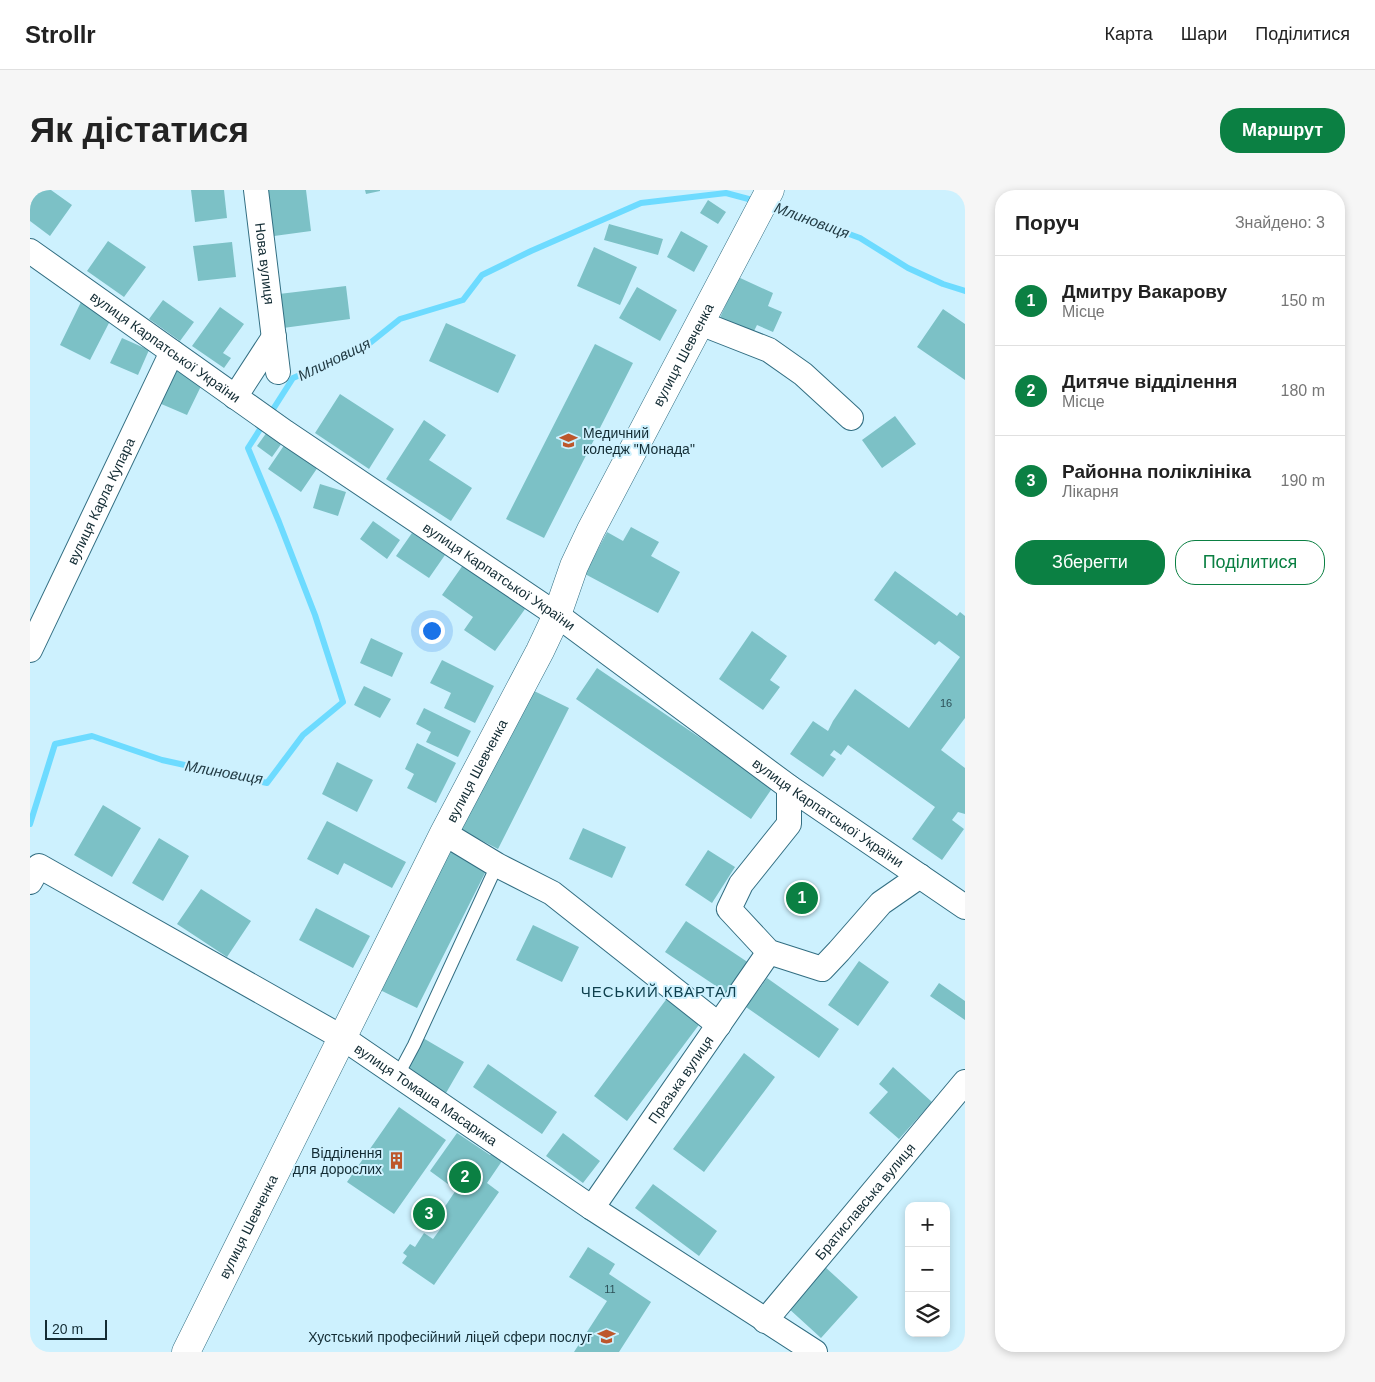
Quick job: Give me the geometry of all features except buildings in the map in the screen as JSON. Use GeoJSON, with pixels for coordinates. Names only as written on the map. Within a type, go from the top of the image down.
{"type":"FeatureCollection","features":[{"type":"Feature","properties":{"kind":"main road","name":"вулиця Шевченка"},"geometry":{"type":"LineString","coordinates":[[186,1352],[444,833],[540,651],[582,548],[770,190]]}},
{"type":"Feature","properties":{"kind":"street","name":"Нова вулиця"},"geometry":{"type":"LineString","coordinates":[[256,190],[278,372]]}},
{"type":"Feature","properties":{"kind":"street","name":"вулиця Карпатської України"},"geometry":{"type":"LineString","coordinates":[[30,251],[285,432],[556,614],[790,787],[965,907]]}},
{"type":"Feature","properties":{"kind":"street"},"geometry":{"type":"LineString","coordinates":[[700,323],[769,350],[803,374],[851,418]]}},
{"type":"Feature","properties":{"kind":"street"},"geometry":{"type":"LineString","coordinates":[[235,397],[274,337]]}},
{"type":"Feature","properties":{"kind":"street","name":"вулиця Карла Купара"},"geometry":{"type":"LineString","coordinates":[[30,650],[172,352]]}},
{"type":"Feature","properties":{"kind":"street"},"geometry":{"type":"LineString","coordinates":[[790,787],[789,824],[740,884],[729,909],[769,952],[822,968],[881,903],[920,876]]}},
{"type":"Feature","properties":{"kind":"street"},"geometry":{"type":"LineString","coordinates":[[444,833],[497,865],[552,893],[719,1025]]}},
{"type":"Feature","properties":{"kind":"street","name":"вулиця Томаша Масарика"},"geometry":{"type":"LineString","coordinates":[[33,869],[343,1038],[592,1208],[815,1352]]}},
{"type":"Feature","properties":{"kind":"street","name":"Празька вулиця"},"geometry":{"type":"LineString","coordinates":[[592,1208],[769,952]]}},
{"type":"Feature","properties":{"kind":"street","name":"Братиславська вулиця"},"geometry":{"type":"LineString","coordinates":[[765,1321],[965,1082]]}},
{"type":"Feature","properties":{"kind":"lane"},"geometry":{"type":"LineString","coordinates":[[398,1075],[414,1045],[497,865]]}},
{"type":"Feature","properties":{"kind":"waterway","name":"Млиновиця"},"geometry":{"type":"LineString","coordinates":[[270,414],[293,378],[365,347],[400,319],[463,300],[482,275],[531,251],[641,203],[726,193],[756,201]]}},
{"type":"Feature","properties":{"kind":"waterway","name":"Млиновиця"},"geometry":{"type":"LineString","coordinates":[[770,205],[860,238],[908,268],[943,284],[965,291]]}},
{"type":"Feature","properties":{"kind":"waterway","name":"Млиновиця"},"geometry":{"type":"LineString","coordinates":[[30,824],[55,744],[92,736],[162,760],[267,783],[303,735],[343,702],[315,615],[248,448],[264,423]]}},
{"type":"Feature","properties":{"kind":"place","name":"Медичний коледж \"Монада\""},"geometry":{"type":"Point","coordinates":[569,441]}},
{"type":"Feature","properties":{"kind":"place","name":"Дмитру Вакарову"},"geometry":{"type":"Point","coordinates":[802,898]}},
{"type":"Feature","properties":{"kind":"place","name":"Відділення для дорослих"},"geometry":{"type":"Point","coordinates":[396,1161]}},
{"type":"Feature","properties":{"kind":"place","name":"Дитяче відділення"},"geometry":{"type":"Point","coordinates":[465,1177]}},
{"type":"Feature","properties":{"kind":"place","name":"Районна поліклініка"},"geometry":{"type":"Point","coordinates":[429,1214]}},
{"type":"Feature","properties":{"kind":"place","name":"Хустський професійний ліцей сфери послуг"},"geometry":{"type":"Point","coordinates":[606,1337]}},
{"type":"Feature","properties":{"kind":"district","name":"ЧЕСЬКИЙ КВАРТАЛ"},"geometry":{"type":"Point","coordinates":[659,991]}}]}
